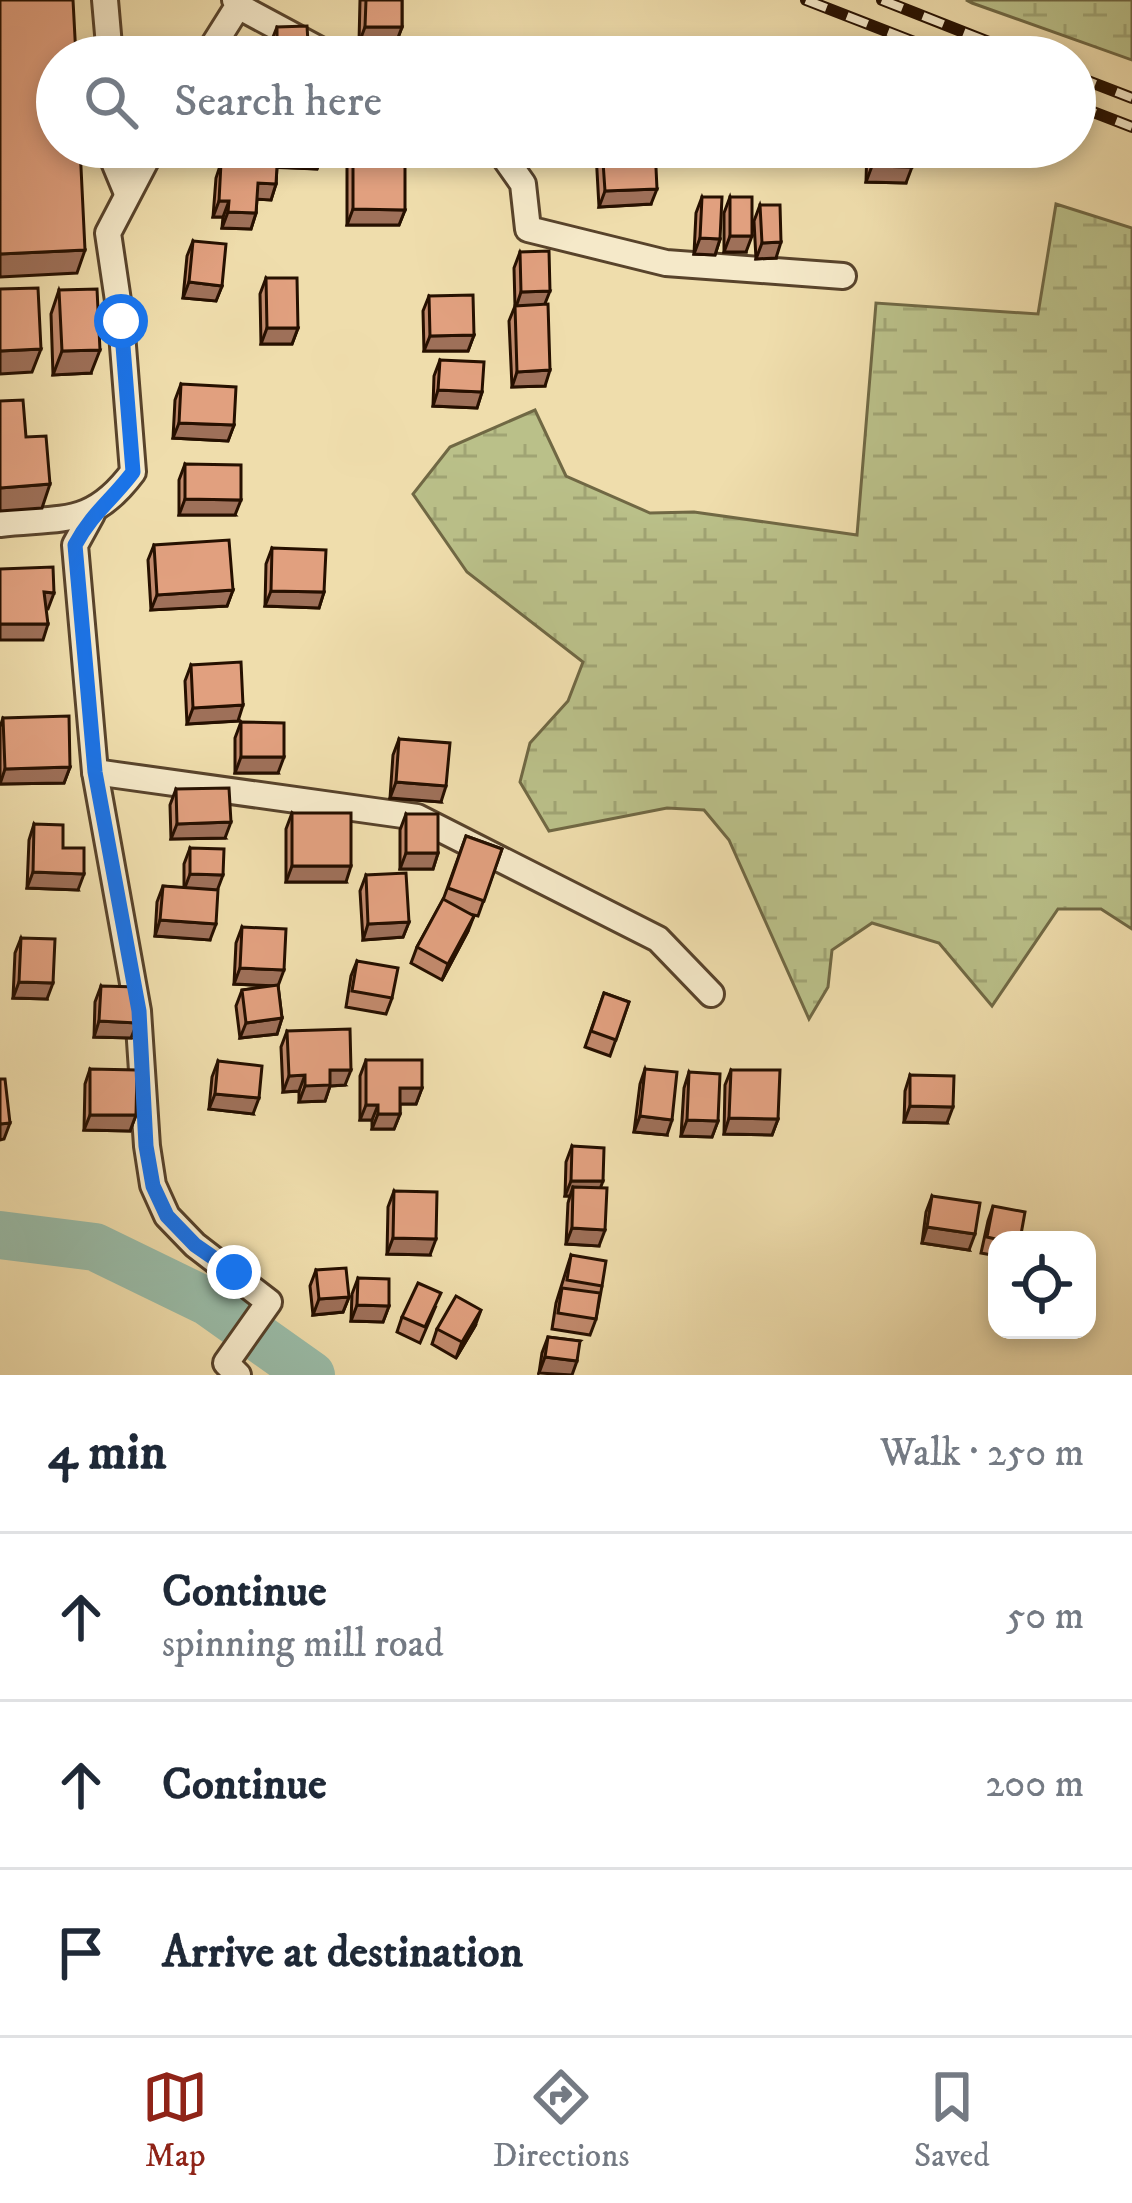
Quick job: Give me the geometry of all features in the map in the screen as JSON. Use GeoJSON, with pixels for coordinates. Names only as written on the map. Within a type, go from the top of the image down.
{"type":"FeatureCollection","features":[{"type":"Feature","properties":{"kind":"street"},"geometry":{"type":"LineString","coordinates":[[105,0],[108,36]]}},
{"type":"Feature","properties":{"kind":"street"},"geometry":{"type":"LineString","coordinates":[[218,36],[236,3],[295,36]]}},
{"type":"Feature","properties":{"kind":"street"},"geometry":{"type":"LineString","coordinates":[[116,168],[126,191],[133,183]]}},
{"type":"Feature","properties":{"kind":"street"},"geometry":{"type":"LineString","coordinates":[[141,168],[107,233],[121,321],[133,472],[117,494],[92,514],[75,545],[95,772],[139,1011],[146,1146],[153,1186],[167,1216],[195,1245],[269,1301],[232,1369]]}},
{"type":"Feature","properties":{"kind":"street"},"geometry":{"type":"LineString","coordinates":[[512,168],[523,184],[528,229],[666,263],[843,276]]}},
{"type":"Feature","properties":{"kind":"street"},"geometry":{"type":"LineString","coordinates":[[0,524],[92,514]]}},
{"type":"Feature","properties":{"kind":"street"},"geometry":{"type":"LineString","coordinates":[[95,772],[417,817],[658,939],[711,994]]}},
{"type":"Feature","properties":{"kind":"green space"},"geometry":{"type":"Polygon","coordinates":[[[966,0],[1132,0],[1132,60],[1096,47],[1096,36],[1065,36],[966,0]]]}},
{"type":"Feature","properties":{"kind":"green space"},"geometry":{"type":"Polygon","coordinates":[[[1056,204],[1132,228],[1132,929],[1101,909],[1058,909],[992,1006],[939,943],[872,923],[832,950],[828,987],[809,1019],[729,840],[704,810],[667,808],[549,831],[520,782],[530,743],[568,701],[583,662],[467,572],[413,494],[450,447],[535,410],[566,476],[650,513],[694,512],[857,535],[876,303],[1038,314],[1056,204]]]}},
{"type":"Feature","properties":{"kind":"building"},"geometry":{"type":"Polygon","coordinates":[[[0,0],[73,0],[75,36],[36,36],[36,168],[81,168],[85,250],[0,254],[0,0]]]}},
{"type":"Feature","properties":{"kind":"building"},"geometry":{"type":"Polygon","coordinates":[[[366,0],[402,0],[402,27],[365,27],[366,0]]]}},
{"type":"Feature","properties":{"kind":"building"},"geometry":{"type":"Polygon","coordinates":[[[307,26],[308,36],[277,36],[277,27],[307,26]]]}},
{"type":"Feature","properties":{"kind":"building"},"geometry":{"type":"Polygon","coordinates":[[[221,168],[277,168],[276,184],[258,183],[256,213],[228,212],[229,201],[219,201],[221,168]]]}},
{"type":"Feature","properties":{"kind":"building"},"geometry":{"type":"Polygon","coordinates":[[[353,168],[405,168],[405,210],[353,209],[353,168]]]}},
{"type":"Feature","properties":{"kind":"building"},"geometry":{"type":"Polygon","coordinates":[[[603,168],[656,168],[657,189],[605,191],[603,168]]]}},
{"type":"Feature","properties":{"kind":"building"},"geometry":{"type":"Polygon","coordinates":[[[702,197],[722,197],[720,239],[700,238],[702,197]]]}},
{"type":"Feature","properties":{"kind":"building"},"geometry":{"type":"Polygon","coordinates":[[[730,197],[752,197],[752,236],[730,236],[730,197]]]}},
{"type":"Feature","properties":{"kind":"building"},"geometry":{"type":"Polygon","coordinates":[[[760,205],[780,205],[781,242],[762,243],[760,205]]]}},
{"type":"Feature","properties":{"kind":"building"},"geometry":{"type":"Polygon","coordinates":[[[193,241],[226,244],[222,286],[189,282],[193,241]]]}},
{"type":"Feature","properties":{"kind":"building"},"geometry":{"type":"Polygon","coordinates":[[[549,251],[550,291],[521,292],[520,252],[549,251]]]}},
{"type":"Feature","properties":{"kind":"building"},"geometry":{"type":"Polygon","coordinates":[[[266,278],[297,278],[298,328],[267,328],[266,278]]]}},
{"type":"Feature","properties":{"kind":"building"},"geometry":{"type":"Polygon","coordinates":[[[38,288],[41,349],[0,351],[0,289],[38,288]]]}},
{"type":"Feature","properties":{"kind":"building"},"geometry":{"type":"Polygon","coordinates":[[[97,289],[100,350],[62,351],[59,290],[97,289]]]}},
{"type":"Feature","properties":{"kind":"building"},"geometry":{"type":"Polygon","coordinates":[[[473,295],[474,335],[430,336],[429,296],[473,295]]]}},
{"type":"Feature","properties":{"kind":"building"},"geometry":{"type":"Polygon","coordinates":[[[548,304],[550,370],[517,372],[515,306],[548,304]]]}},
{"type":"Feature","properties":{"kind":"building"},"geometry":{"type":"Polygon","coordinates":[[[440,360],[484,362],[482,392],[438,390],[440,360]]]}},
{"type":"Feature","properties":{"kind":"building"},"geometry":{"type":"Polygon","coordinates":[[[181,384],[236,387],[234,425],[179,423],[181,384]]]}},
{"type":"Feature","properties":{"kind":"building"},"geometry":{"type":"Polygon","coordinates":[[[23,400],[26,437],[46,436],[50,484],[0,488],[0,401],[23,400]]]}},
{"type":"Feature","properties":{"kind":"building"},"geometry":{"type":"Polygon","coordinates":[[[185,464],[241,465],[241,500],[185,499],[185,464]]]}},
{"type":"Feature","properties":{"kind":"building"},"geometry":{"type":"Polygon","coordinates":[[[229,540],[233,590],[157,595],[154,545],[229,540]]]}},
{"type":"Feature","properties":{"kind":"building"},"geometry":{"type":"Polygon","coordinates":[[[272,548],[326,550],[324,592],[271,591],[272,548]]]}},
{"type":"Feature","properties":{"kind":"building"},"geometry":{"type":"Polygon","coordinates":[[[53,567],[54,593],[44,592],[48,624],[0,624],[0,569],[53,567]]]}},
{"type":"Feature","properties":{"kind":"building"},"geometry":{"type":"Polygon","coordinates":[[[241,662],[243,705],[193,708],[191,665],[241,662]]]}},
{"type":"Feature","properties":{"kind":"building"},"geometry":{"type":"Polygon","coordinates":[[[69,716],[70,767],[5,769],[3,718],[69,716]]]}},
{"type":"Feature","properties":{"kind":"building"},"geometry":{"type":"Polygon","coordinates":[[[241,722],[284,723],[284,757],[241,757],[241,722]]]}},
{"type":"Feature","properties":{"kind":"building"},"geometry":{"type":"Polygon","coordinates":[[[399,739],[450,743],[446,786],[396,782],[399,739]]]}},
{"type":"Feature","properties":{"kind":"building"},"geometry":{"type":"Polygon","coordinates":[[[229,788],[231,822],[177,824],[176,789],[229,788]]]}},
{"type":"Feature","properties":{"kind":"building"},"geometry":{"type":"Polygon","coordinates":[[[292,813],[351,813],[351,866],[292,866],[292,813]]]}},
{"type":"Feature","properties":{"kind":"building"},"geometry":{"type":"Polygon","coordinates":[[[406,814],[438,814],[438,853],[406,853],[406,814]]]}},
{"type":"Feature","properties":{"kind":"building"},"geometry":{"type":"Polygon","coordinates":[[[34,824],[63,825],[63,848],[84,848],[84,874],[33,872],[34,824]]]}},
{"type":"Feature","properties":{"kind":"building"},"geometry":{"type":"Polygon","coordinates":[[[466,836],[502,849],[484,901],[448,888],[466,836]]]}},
{"type":"Feature","properties":{"kind":"building"},"geometry":{"type":"Polygon","coordinates":[[[190,848],[224,849],[223,875],[190,874],[190,848]]]}},
{"type":"Feature","properties":{"kind":"building"},"geometry":{"type":"Polygon","coordinates":[[[406,873],[409,922],[368,924],[366,875],[406,873]]]}},
{"type":"Feature","properties":{"kind":"building"},"geometry":{"type":"Polygon","coordinates":[[[163,886],[218,890],[216,924],[160,920],[163,886]]]}},
{"type":"Feature","properties":{"kind":"building"},"geometry":{"type":"Polygon","coordinates":[[[443,899],[474,916],[448,964],[417,947],[443,899]]]}},
{"type":"Feature","properties":{"kind":"building"},"geometry":{"type":"Polygon","coordinates":[[[242,927],[286,929],[284,970],[240,968],[242,927]]]}},
{"type":"Feature","properties":{"kind":"building"},"geometry":{"type":"Polygon","coordinates":[[[21,938],[55,939],[53,983],[19,982],[21,938]]]}},
{"type":"Feature","properties":{"kind":"building"},"geometry":{"type":"Polygon","coordinates":[[[357,961],[398,968],[392,998],[352,991],[357,961]]]}},
{"type":"Feature","properties":{"kind":"building"},"geometry":{"type":"Polygon","coordinates":[[[278,985],[282,1018],[246,1023],[242,990],[278,985]]]}},
{"type":"Feature","properties":{"kind":"building"},"geometry":{"type":"Polygon","coordinates":[[[101,986],[138,987],[137,1023],[99,1021],[101,986]]]}},
{"type":"Feature","properties":{"kind":"building"},"geometry":{"type":"Polygon","coordinates":[[[604,993],[629,1002],[616,1040],[591,1031],[604,993]]]}},
{"type":"Feature","properties":{"kind":"building"},"geometry":{"type":"Polygon","coordinates":[[[350,1029],[351,1070],[330,1070],[330,1085],[305,1086],[305,1075],[289,1076],[287,1031],[350,1029]]]}},
{"type":"Feature","properties":{"kind":"building"},"geometry":{"type":"Polygon","coordinates":[[[366,1060],[422,1060],[422,1088],[400,1088],[400,1114],[378,1114],[378,1105],[366,1105],[366,1060]]]}},
{"type":"Feature","properties":{"kind":"building"},"geometry":{"type":"Polygon","coordinates":[[[218,1061],[262,1066],[259,1098],[215,1094],[218,1061]]]}},
{"type":"Feature","properties":{"kind":"building"},"geometry":{"type":"Polygon","coordinates":[[[90,1069],[137,1070],[136,1115],[90,1115],[90,1069]]]}},
{"type":"Feature","properties":{"kind":"building"},"geometry":{"type":"Polygon","coordinates":[[[645,1069],[677,1072],[672,1120],[640,1116],[645,1069]]]}},
{"type":"Feature","properties":{"kind":"building"},"geometry":{"type":"Polygon","coordinates":[[[731,1070],[780,1070],[778,1119],[729,1118],[731,1070]]]}},
{"type":"Feature","properties":{"kind":"building"},"geometry":{"type":"Polygon","coordinates":[[[689,1072],[720,1074],[718,1121],[687,1120],[689,1072]]]}},
{"type":"Feature","properties":{"kind":"building"},"geometry":{"type":"Polygon","coordinates":[[[910,1075],[954,1076],[953,1107],[910,1106],[910,1075]]]}},
{"type":"Feature","properties":{"kind":"building"},"geometry":{"type":"Polygon","coordinates":[[[0,1079],[5,1079],[10,1123],[0,1124],[0,1079]]]}},
{"type":"Feature","properties":{"kind":"building"},"geometry":{"type":"Polygon","coordinates":[[[572,1146],[604,1148],[603,1181],[571,1181],[572,1146]]]}},
{"type":"Feature","properties":{"kind":"building"},"geometry":{"type":"Polygon","coordinates":[[[573,1187],[607,1188],[605,1230],[572,1228],[573,1187]]]}},
{"type":"Feature","properties":{"kind":"building"},"geometry":{"type":"Polygon","coordinates":[[[394,1191],[437,1192],[436,1239],[393,1238],[394,1191]]]}},
{"type":"Feature","properties":{"kind":"building"},"geometry":{"type":"Polygon","coordinates":[[[932,1196],[980,1203],[975,1234],[927,1227],[932,1196]]]}},
{"type":"Feature","properties":{"kind":"building"},"geometry":{"type":"Polygon","coordinates":[[[993,1206],[1025,1212],[1022,1231],[988,1231],[993,1206]]]}},
{"type":"Feature","properties":{"kind":"building"},"geometry":{"type":"Polygon","coordinates":[[[571,1255],[606,1261],[602,1286],[567,1280],[571,1255]]]}},
{"type":"Feature","properties":{"kind":"building"},"geometry":{"type":"Polygon","coordinates":[[[346,1268],[349,1297],[319,1299],[316,1270],[346,1268]]]}},
{"type":"Feature","properties":{"kind":"building"},"geometry":{"type":"Polygon","coordinates":[[[358,1278],[389,1279],[389,1306],[357,1305],[358,1278]]]}},
{"type":"Feature","properties":{"kind":"building"},"geometry":{"type":"Polygon","coordinates":[[[418,1283],[441,1293],[425,1327],[402,1317],[418,1283]]]}},
{"type":"Feature","properties":{"kind":"building"},"geometry":{"type":"Polygon","coordinates":[[[562,1288],[600,1293],[596,1319],[558,1313],[562,1288]]]}},
{"type":"Feature","properties":{"kind":"building"},"geometry":{"type":"Polygon","coordinates":[[[456,1296],[481,1310],[462,1342],[437,1329],[456,1296]]]}},
{"type":"Feature","properties":{"kind":"building"},"geometry":{"type":"Polygon","coordinates":[[[548,1337],[580,1341],[577,1361],[545,1357],[548,1337]]]}},
{"type":"Feature","properties":{"kind":"waterway"},"geometry":{"type":"LineString","coordinates":[[0,1235],[95,1247],[208,1302],[311,1375]]}},
{"type":"Feature","properties":{"kind":"railway"},"geometry":{"type":"LineString","coordinates":[[806,0],[899,36]]}},
{"type":"Feature","properties":{"kind":"railway"},"geometry":{"type":"LineString","coordinates":[[882,0],[974,36]]}},
{"type":"Feature","properties":{"kind":"railway"},"geometry":{"type":"LineString","coordinates":[[1096,84],[1132,98]]}},
{"type":"Feature","properties":{"kind":"railway"},"geometry":{"type":"LineString","coordinates":[[1096,113],[1132,127]]}},
{"type":"Feature","properties":{"kind":"route"},"geometry":{"type":"LineString","coordinates":[[121,321],[133,472],[117,494],[92,514],[75,545],[95,772],[139,1011],[146,1146],[153,1186],[167,1216],[195,1245],[234,1272]]}}]}
